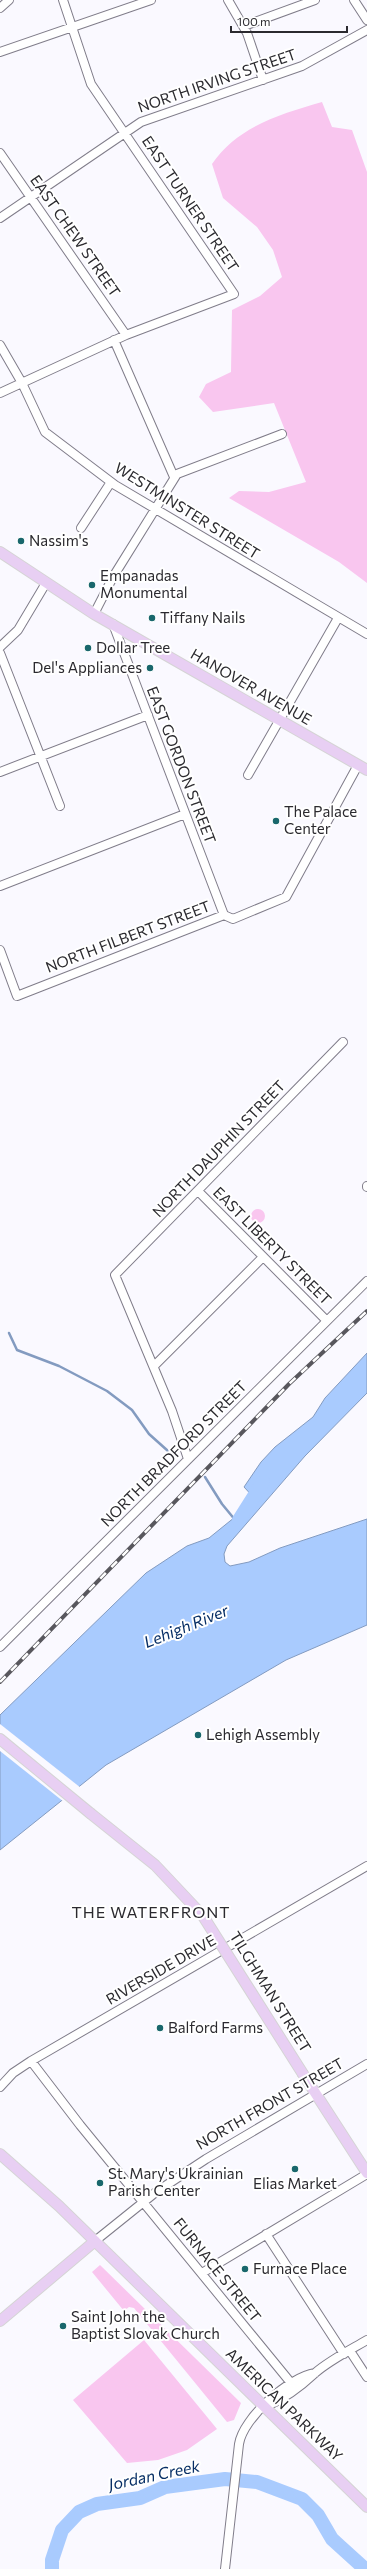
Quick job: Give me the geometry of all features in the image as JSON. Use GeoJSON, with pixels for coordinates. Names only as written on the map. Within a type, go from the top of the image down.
{"type":"FeatureCollection","features":[{"type":"Feature","properties":{"kind":"main road","name":"HANOVER AVENUE"},"geometry":{"type":"LineString","coordinates":[[0,552],[94,614],[279,721],[362,767]]}},
{"type":"Feature","properties":{"kind":"main road","name":"TILGHMAN STREET"},"geometry":{"type":"LineString","coordinates":[[0,1740],[154,1865],[194,1905],[220,1941],[316,2095],[367,2173]]}},
{"type":"Feature","properties":{"kind":"main road","name":"AMERICAN PARKWAY"},"geometry":{"type":"LineString","coordinates":[[0,2154],[60,2206],[367,2507]]}},
{"type":"Feature","properties":{"kind":"main road","name":"NORTH FRONT STREET"},"geometry":{"type":"LineString","coordinates":[[0,2320],[95,2241]]}},
{"type":"Feature","properties":{"kind":"street"},"geometry":{"type":"LineString","coordinates":[[0,8],[9,0]]}},
{"type":"Feature","properties":{"kind":"street","name":"EAST TURNER STREET"},"geometry":{"type":"LineString","coordinates":[[63,0],[91,84],[234,294],[126,335]]}},
{"type":"Feature","properties":{"kind":"street"},"geometry":{"type":"LineString","coordinates":[[0,52],[151,0]]}},
{"type":"Feature","properties":{"kind":"street"},"geometry":{"type":"LineString","coordinates":[[228,0],[244,26],[263,80]]}},
{"type":"Feature","properties":{"kind":"street"},"geometry":{"type":"LineString","coordinates":[[244,26],[315,0]]}},
{"type":"Feature","properties":{"kind":"street"},"geometry":{"type":"LineString","coordinates":[[354,0],[367,20]]}},
{"type":"Feature","properties":{"kind":"street","name":"NORTH IRVING STREET"},"geometry":{"type":"LineString","coordinates":[[0,218],[124,132],[141,122],[263,80],[321,58],[367,30]]}},
{"type":"Feature","properties":{"kind":"street","name":"EAST CHEW STREET"},"geometry":{"type":"LineString","coordinates":[[0,153],[126,335]]}},
{"type":"Feature","properties":{"kind":"street"},"geometry":{"type":"LineString","coordinates":[[0,393],[126,335]]}},
{"type":"Feature","properties":{"kind":"street"},"geometry":{"type":"LineString","coordinates":[[114,340],[174,477]]}},
{"type":"Feature","properties":{"kind":"street"},"geometry":{"type":"LineString","coordinates":[[0,345],[22,383]]}},
{"type":"Feature","properties":{"kind":"street","name":"WESTMINSTER STREET"},"geometry":{"type":"LineString","coordinates":[[22,383],[44,430],[111,482],[154,509],[367,634]]}},
{"type":"Feature","properties":{"kind":"street"},"geometry":{"type":"LineString","coordinates":[[94,614],[113,578],[174,477],[183,470],[282,434]]}},
{"type":"Feature","properties":{"kind":"street"},"geometry":{"type":"LineString","coordinates":[[81,528],[111,482]]}},
{"type":"Feature","properties":{"kind":"street"},"geometry":{"type":"LineString","coordinates":[[0,646],[18,630],[46,583]]}},
{"type":"Feature","properties":{"kind":"street"},"geometry":{"type":"LineString","coordinates":[[248,775],[338,618]]}},
{"type":"Feature","properties":{"kind":"street","name":"EAST GORDON STREET"},"geometry":{"type":"LineString","coordinates":[[113,624],[224,915]]}},
{"type":"Feature","properties":{"kind":"street"},"geometry":{"type":"LineString","coordinates":[[0,653],[60,806]]}},
{"type":"Feature","properties":{"kind":"street"},"geometry":{"type":"LineString","coordinates":[[0,772],[148,715]]}},
{"type":"Feature","properties":{"kind":"street","name":"NORTH FILBERT STREET"},"geometry":{"type":"LineString","coordinates":[[0,950],[17,996],[224,915],[233,919],[286,897],[362,767]]}},
{"type":"Feature","properties":{"kind":"street"},"geometry":{"type":"LineString","coordinates":[[0,886],[186,814]]}},
{"type":"Feature","properties":{"kind":"street","name":"NORTH DAUPHIN STREET"},"geometry":{"type":"LineString","coordinates":[[154,1366],[115,1275],[343,1042]]}},
{"type":"Feature","properties":{"kind":"street","name":"EAST LIBERTY STREET"},"geometry":{"type":"LineString","coordinates":[[198,1191],[326,1320]]}},
{"type":"Feature","properties":{"kind":"street"},"geometry":{"type":"LineString","coordinates":[[188,1458],[154,1366],[263,1257]]}},
{"type":"Feature","properties":{"kind":"street","name":"NORTH BRADFORD STREET"},"geometry":{"type":"LineString","coordinates":[[0,1647],[326,1320],[367,1281]]}},
{"type":"Feature","properties":{"kind":"street","name":"RIVERSIDE DRIVE"},"geometry":{"type":"LineString","coordinates":[[0,2086],[13,2073],[32,2061],[367,1866]]}},
{"type":"Feature","properties":{"kind":"street","name":"FURNACE STREET"},"geometry":{"type":"LineString","coordinates":[[32,2061],[80,2125],[291,2383]]}},
{"type":"Feature","properties":{"kind":"street","name":"NORTH FRONT STREET"},"geometry":{"type":"LineString","coordinates":[[95,2241],[143,2202],[206,2158],[367,2064]]}},
{"type":"Feature","properties":{"kind":"street"},"geometry":{"type":"LineString","coordinates":[[202,2273],[367,2173]]}},
{"type":"Feature","properties":{"kind":"street"},"geometry":{"type":"LineString","coordinates":[[266,2234],[347,2352],[367,2377]]}},
{"type":"Feature","properties":{"kind":"street"},"geometry":{"type":"LineString","coordinates":[[264,2407],[282,2399],[308,2382],[315,2373],[367,2340]]}},
{"type":"Feature","properties":{"kind":"street"},"geometry":{"type":"LineString","coordinates":[[226,2569],[238,2454],[243,2428],[276,2393],[303,2375],[315,2373]]}},
{"type":"Feature","properties":{"kind":"shaded area"},"geometry":{"type":"Polygon","coordinates":[[[322,102],[332,127],[352,130],[367,172],[367,583],[339,562],[229,498],[239,491],[269,492],[306,482],[274,403],[213,412],[199,397],[206,384],[231,372],[232,310],[260,296],[282,277],[273,250],[257,227],[223,198],[212,164],[222,151],[247,131],[275,117],[322,102]]]}},
{"type":"Feature","properties":{"kind":"shaded area"},"geometry":{"type":"Polygon","coordinates":[[[255,1209],[261,1209],[265,1213],[265,1219],[261,1223],[255,1223],[251,1219],[251,1213],[255,1209]]]}},
{"type":"Feature","properties":{"kind":"shaded area"},"geometry":{"type":"Polygon","coordinates":[[[100,2265],[241,2403],[234,2420],[227,2422],[134,2308],[129,2307],[124,2311],[92,2272],[100,2265]]]}},
{"type":"Feature","properties":{"kind":"shaded area"},"geometry":{"type":"Polygon","coordinates":[[[144,2340],[217,2429],[187,2450],[158,2460],[127,2463],[73,2400],[144,2340]]]}},
{"type":"Feature","properties":{"kind":"water","name":"Lehigh River"},"geometry":{"type":"Polygon","coordinates":[[[367,1353],[367,1393],[305,1456],[227,1546],[224,1554],[225,1562],[230,1566],[249,1562],[280,1548],[367,1519],[367,1625],[286,1660],[106,1765],[0,1850],[0,1715],[146,1573],[187,1546],[209,1538],[256,1500],[244,1487],[261,1462],[275,1447],[313,1417],[325,1398],[367,1353]]]}},
{"type":"Feature","properties":{"kind":"pier"},"geometry":{"type":"Polygon","coordinates":[[[0,1724],[81,1788],[64,1802],[0,1751],[0,1724]]]}},
{"type":"Feature","properties":{"kind":"waterway"},"geometry":{"type":"LineString","coordinates":[[9,1333],[17,1350],[59,1366],[107,1391],[132,1410],[149,1434],[168,1451]]}},
{"type":"Feature","properties":{"kind":"waterway"},"geometry":{"type":"LineString","coordinates":[[205,1477],[222,1504],[236,1521]]}},
{"type":"Feature","properties":{"kind":"waterway"},"geometry":{"type":"LineString","coordinates":[[239,1520],[263,1482]]}},
{"type":"Feature","properties":{"kind":"waterway","name":"Jordan Creek"},"geometry":{"type":"LineString","coordinates":[[52,2569],[52,2560],[62,2530],[79,2512],[97,2504],[140,2498],[165,2487],[225,2479],[257,2482],[302,2499],[318,2515],[332,2539],[365,2569]]}},
{"type":"Feature","properties":{"kind":"railway"},"geometry":{"type":"LineString","coordinates":[[0,1682],[289,1384],[367,1311]]}},
{"type":"Feature","properties":{"kind":"place","name":"Nassim's"},"geometry":{"type":"Point","coordinates":[21,541]}},
{"type":"Feature","properties":{"kind":"place","name":"Empanadas Monumental"},"geometry":{"type":"Point","coordinates":[92,585]}},
{"type":"Feature","properties":{"kind":"place","name":"Tiffany Nails"},"geometry":{"type":"Point","coordinates":[152,618]}},
{"type":"Feature","properties":{"kind":"place","name":"Dollar Tree"},"geometry":{"type":"Point","coordinates":[88,648]}},
{"type":"Feature","properties":{"kind":"place","name":"Del's Appliances"},"geometry":{"type":"Point","coordinates":[150,668]}},
{"type":"Feature","properties":{"kind":"place","name":"The Palace Center"},"geometry":{"type":"Point","coordinates":[276,821]}},
{"type":"Feature","properties":{"kind":"place","name":"Lehigh Assembly"},"geometry":{"type":"Point","coordinates":[198,1735]}},
{"type":"Feature","properties":{"kind":"place","name":"Balford Farms"},"geometry":{"type":"Point","coordinates":[160,2028]}},
{"type":"Feature","properties":{"kind":"place","name":"Elias Market"},"geometry":{"type":"Point","coordinates":[295,2169]}},
{"type":"Feature","properties":{"kind":"place","name":"St. Mary's Ukrainian Parish Center"},"geometry":{"type":"Point","coordinates":[100,2183]}},
{"type":"Feature","properties":{"kind":"place","name":"Furnace Place"},"geometry":{"type":"Point","coordinates":[245,2269]}},
{"type":"Feature","properties":{"kind":"place","name":"Saint John the Baptist Slovak Church"},"geometry":{"type":"Point","coordinates":[63,2326]}},
{"type":"Feature","properties":{"kind":"district","name":"THE WATERFRONT"},"geometry":{"type":"Point","coordinates":[151,1912]}}]}
